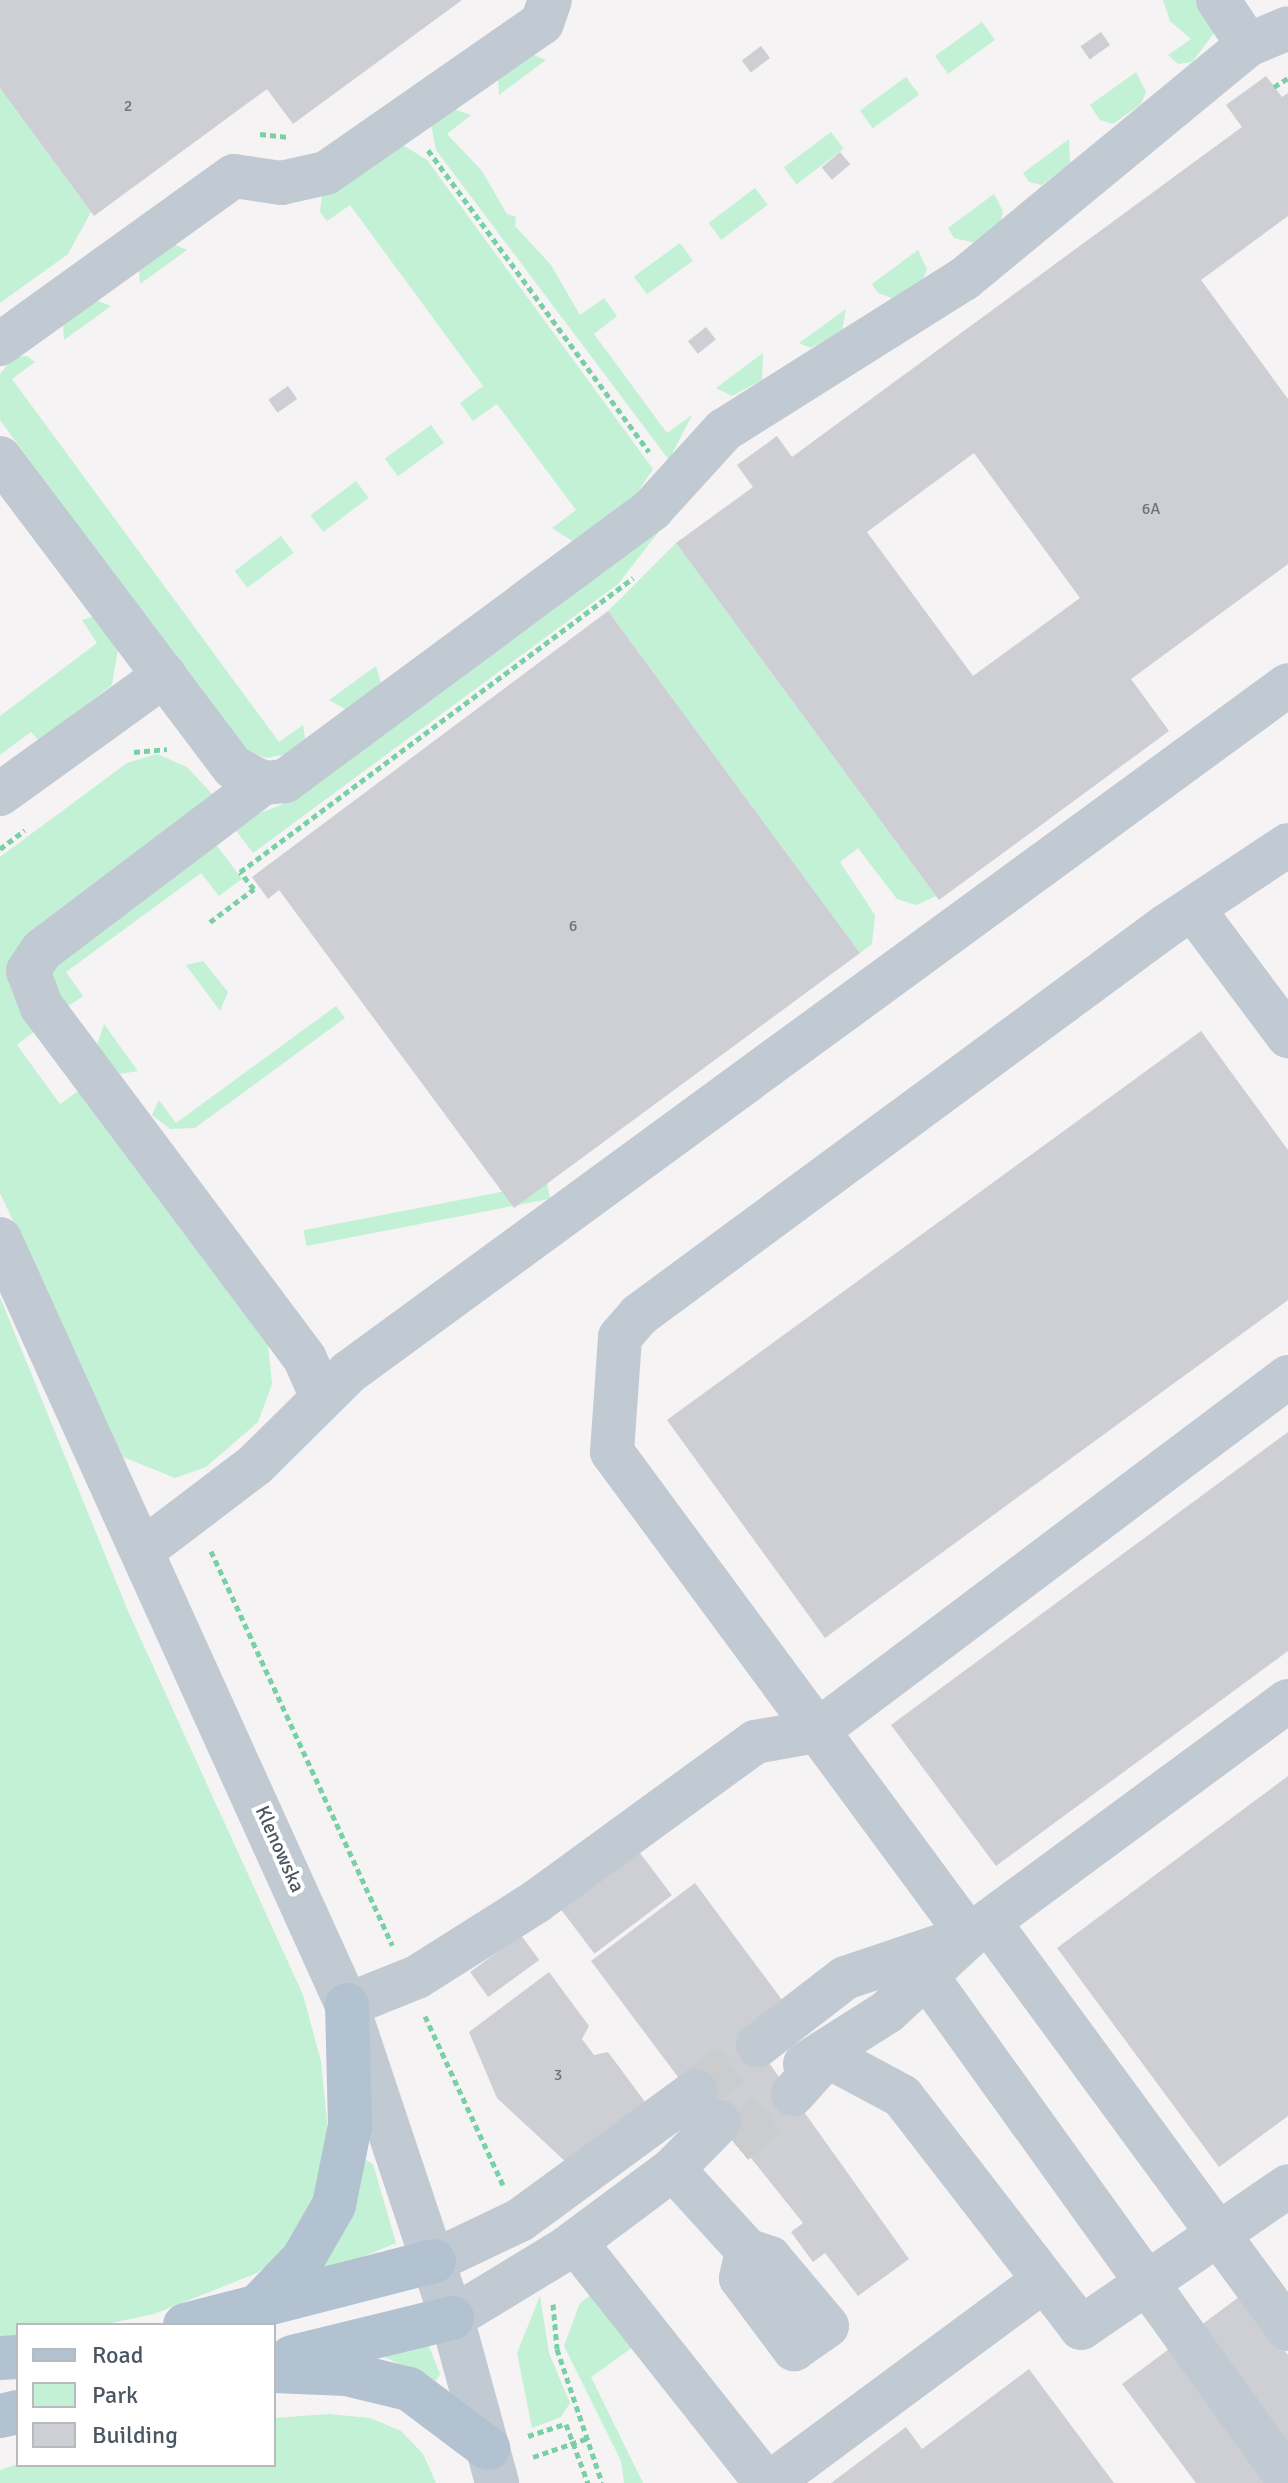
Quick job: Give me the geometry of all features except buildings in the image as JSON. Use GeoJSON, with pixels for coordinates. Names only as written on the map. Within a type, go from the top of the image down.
{"type":"FeatureCollection","features":[{"type":"Feature","properties":{"kind":"main road"},"geometry":{"type":"LineString","coordinates":[[256,2308],[303,2259],[334,2205],[350,2126],[347,2005]]}},
{"type":"Feature","properties":{"kind":"main road"},"geometry":{"type":"LineString","coordinates":[[193,2323],[434,2261]]}},
{"type":"Feature","properties":{"kind":"main road"},"geometry":{"type":"LineString","coordinates":[[276,2362],[452,2318]]}},
{"type":"Feature","properties":{"kind":"main road"},"geometry":{"type":"LineString","coordinates":[[276,2371],[347,2374],[409,2389],[493,2466]]}},
{"type":"Feature","properties":{"kind":"street"},"geometry":{"type":"LineString","coordinates":[[0,344],[234,176],[281,183],[326,173],[542,23],[550,0]]}},
{"type":"Feature","properties":{"kind":"street"},"geometry":{"type":"LineString","coordinates":[[0,458],[233,767],[263,783],[285,781],[652,509],[724,430],[964,279],[1273,35],[1218,0]]}},
{"type":"Feature","properties":{"kind":"street"},"geometry":{"type":"LineString","coordinates":[[0,794],[165,675]]}},
{"type":"Feature","properties":{"kind":"street"},"geometry":{"type":"LineString","coordinates":[[143,1550],[255,1465],[321,1395],[1288,685]]}},
{"type":"Feature","properties":{"kind":"street"},"geometry":{"type":"LineString","coordinates":[[263,783],[215,823],[42,950],[28,971],[31,990],[305,1359],[321,1395]]}},
{"type":"Feature","properties":{"kind":"street"},"geometry":{"type":"LineString","coordinates":[[1288,845],[1193,909],[639,1315],[620,1337],[612,1452],[817,1731],[979,1929],[1219,2235],[1288,2329]]}},
{"type":"Feature","properties":{"kind":"street"},"geometry":{"type":"LineString","coordinates":[[1193,909],[1288,1036]]}},
{"type":"Feature","properties":{"kind":"street","name":"Klenowska"},"geometry":{"type":"LineString","coordinates":[[0,1239],[347,2005],[434,2261],[493,2466]]}},
{"type":"Feature","properties":{"kind":"street"},"geometry":{"type":"LineString","coordinates":[[347,2005],[417,1977],[537,1901],[755,1742],[817,1731],[1288,1377]]}},
{"type":"Feature","properties":{"kind":"street"},"geometry":{"type":"LineString","coordinates":[[919,1965],[845,1978],[777,2071],[827,2056],[919,1965],[979,1929],[1288,1701]]}},
{"type":"Feature","properties":{"kind":"street"},"geometry":{"type":"LineString","coordinates":[[919,1965],[1288,2479]]}},
{"type":"Feature","properties":{"kind":"street"},"geometry":{"type":"LineString","coordinates":[[827,2056],[902,2096],[1042,2282],[1081,2328],[1288,2186]]}},
{"type":"Feature","properties":{"kind":"street"},"geometry":{"type":"LineString","coordinates":[[434,2261],[716,2119],[707,2161],[673,2169],[575,2242],[452,2318]]}},
{"type":"Feature","properties":{"kind":"street"},"geometry":{"type":"LineString","coordinates":[[673,2169],[747,2250]]}},
{"type":"Feature","properties":{"kind":"street"},"geometry":{"type":"LineString","coordinates":[[575,2242],[768,2483],[1042,2282]]}},
{"type":"Feature","properties":{"kind":"path"},"geometry":{"type":"LineString","coordinates":[[1273,35],[1288,76],[1274,87]]}},
{"type":"Feature","properties":{"kind":"path"},"geometry":{"type":"LineString","coordinates":[[408,118],[656,462],[680,480]]}},
{"type":"Feature","properties":{"kind":"path"},"geometry":{"type":"LineString","coordinates":[[210,922],[254,889],[240,872],[623,590],[643,568]]}},
{"type":"Feature","properties":{"kind":"path"},"geometry":{"type":"LineString","coordinates":[[124,758],[149,748],[179,754]]}},
{"type":"Feature","properties":{"kind":"path"},"geometry":{"type":"LineString","coordinates":[[215,823],[249,865]]}},
{"type":"Feature","properties":{"kind":"path"},"geometry":{"type":"LineString","coordinates":[[0,849],[32,825]]}},
{"type":"Feature","properties":{"kind":"green space"},"geometry":{"type":"Polygon","coordinates":[[[1163,0],[1207,0],[1215,32],[1192,62],[1178,64],[1168,55],[1191,39],[1170,21],[1163,0]]]}},
{"type":"Feature","properties":{"kind":"green space"},"geometry":{"type":"Polygon","coordinates":[[[982,22],[995,40],[948,74],[935,56],[982,22]]]}},
{"type":"Feature","properties":{"kind":"green space"},"geometry":{"type":"Polygon","coordinates":[[[531,54],[546,60],[499,95],[498,77],[531,54]]]}},
{"type":"Feature","properties":{"kind":"green space"},"geometry":{"type":"Polygon","coordinates":[[[1136,72],[1146,92],[1141,104],[1113,124],[1100,120],[1090,105],[1136,72]]]}},
{"type":"Feature","properties":{"kind":"green space"},"geometry":{"type":"Polygon","coordinates":[[[906,77],[919,95],[873,128],[860,111],[906,77]]]}},
{"type":"Feature","properties":{"kind":"green space"},"geometry":{"type":"Polygon","coordinates":[[[0,88],[91,212],[68,254],[0,303],[0,88]]]}},
{"type":"Feature","properties":{"kind":"green space"},"geometry":{"type":"Polygon","coordinates":[[[454,109],[471,115],[447,134],[482,171],[507,214],[516,217],[515,226],[551,265],[580,315],[604,298],[617,316],[594,334],[667,433],[692,415],[669,460],[436,150],[431,124],[454,109]]]}},
{"type":"Feature","properties":{"kind":"green space"},"geometry":{"type":"Polygon","coordinates":[[[831,132],[844,149],[797,184],[784,168],[831,132]]]}},
{"type":"Feature","properties":{"kind":"green space"},"geometry":{"type":"Polygon","coordinates":[[[1069,139],[1070,164],[1042,185],[1029,182],[1023,173],[1069,139]]]}},
{"type":"Feature","properties":{"kind":"green space"},"geometry":{"type":"Polygon","coordinates":[[[403,145],[427,160],[653,469],[632,501],[574,542],[552,528],[576,510],[497,404],[473,421],[460,403],[483,386],[350,205],[327,221],[320,212],[322,196],[403,145]]]}},
{"type":"Feature","properties":{"kind":"green space"},"geometry":{"type":"Polygon","coordinates":[[[755,188],[768,205],[721,240],[709,223],[755,188]]]}},
{"type":"Feature","properties":{"kind":"green space"},"geometry":{"type":"Polygon","coordinates":[[[994,194],[1003,211],[1000,224],[976,243],[954,238],[948,228],[994,194]]]}},
{"type":"Feature","properties":{"kind":"green space"},"geometry":{"type":"Polygon","coordinates":[[[171,243],[187,250],[140,284],[139,267],[171,243]]]}},
{"type":"Feature","properties":{"kind":"green space"},"geometry":{"type":"Polygon","coordinates":[[[680,243],[693,261],[647,294],[634,277],[680,243]]]}},
{"type":"Feature","properties":{"kind":"green space"},"geometry":{"type":"Polygon","coordinates":[[[918,250],[927,269],[922,281],[892,298],[878,293],[872,284],[918,250]]]}},
{"type":"Feature","properties":{"kind":"green space"},"geometry":{"type":"Polygon","coordinates":[[[95,300],[111,306],[64,340],[63,324],[95,300]]]}},
{"type":"Feature","properties":{"kind":"green space"},"geometry":{"type":"Polygon","coordinates":[[[846,309],[842,331],[811,348],[799,343],[846,309]]]}},
{"type":"Feature","properties":{"kind":"green space"},"geometry":{"type":"Polygon","coordinates":[[[763,353],[762,380],[732,396],[716,388],[763,353]]]}},
{"type":"Feature","properties":{"kind":"green space"},"geometry":{"type":"Polygon","coordinates":[[[27,356],[35,362],[12,379],[279,742],[303,725],[305,739],[291,753],[267,758],[241,749],[0,420],[0,374],[14,357],[27,356]]]}},
{"type":"Feature","properties":{"kind":"green space"},"geometry":{"type":"Polygon","coordinates":[[[431,425],[444,443],[398,476],[385,459],[431,425]]]}},
{"type":"Feature","properties":{"kind":"green space"},"geometry":{"type":"Polygon","coordinates":[[[356,481],[369,498],[323,532],[310,515],[356,481]]]}},
{"type":"Feature","properties":{"kind":"green space"},"geometry":{"type":"Polygon","coordinates":[[[664,525],[618,584],[253,853],[231,824],[281,805],[664,525]]]}},
{"type":"Feature","properties":{"kind":"green space"},"geometry":{"type":"Polygon","coordinates":[[[281,536],[294,553],[247,588],[235,571],[281,536]]]}},
{"type":"Feature","properties":{"kind":"green space"},"geometry":{"type":"Polygon","coordinates":[[[676,543],[936,896],[916,905],[897,899],[858,848],[840,862],[875,915],[872,944],[860,953],[608,611],[676,543]]]}},
{"type":"Feature","properties":{"kind":"green space"},"geometry":{"type":"Polygon","coordinates":[[[94,616],[118,649],[112,685],[39,741],[31,732],[0,755],[0,716],[97,643],[82,620],[94,616]]]}},
{"type":"Feature","properties":{"kind":"green space"},"geometry":{"type":"Polygon","coordinates":[[[376,666],[381,683],[347,710],[329,700],[376,666]]]}},
{"type":"Feature","properties":{"kind":"green space"},"geometry":{"type":"Polygon","coordinates":[[[157,754],[187,767],[213,795],[24,949],[40,1027],[17,1045],[60,1104],[84,1087],[268,1345],[272,1384],[258,1422],[206,1467],[175,1478],[123,1457],[0,1193],[0,857],[127,763],[157,754]]]}},
{"type":"Feature","properties":{"kind":"green space"},"geometry":{"type":"Polygon","coordinates":[[[212,839],[242,879],[219,896],[201,873],[66,972],[83,996],[67,1007],[42,971],[212,839]]]}},
{"type":"Feature","properties":{"kind":"green space"},"geometry":{"type":"Polygon","coordinates":[[[203,961],[228,992],[220,1011],[186,965],[203,961]]]}},
{"type":"Feature","properties":{"kind":"green space"},"geometry":{"type":"Polygon","coordinates":[[[336,1006],[345,1018],[195,1128],[170,1129],[152,1115],[159,1100],[176,1123],[336,1006]]]}},
{"type":"Feature","properties":{"kind":"green space"},"geometry":{"type":"Polygon","coordinates":[[[104,1024],[138,1071],[120,1074],[97,1045],[104,1024]]]}},
{"type":"Feature","properties":{"kind":"green space"},"geometry":{"type":"Polygon","coordinates":[[[547,1183],[550,1199],[307,1246],[304,1230],[547,1183]]]}},
{"type":"Feature","properties":{"kind":"green space"},"geometry":{"type":"Polygon","coordinates":[[[0,1297],[128,1611],[303,1995],[321,2061],[329,2142],[316,2203],[281,2255],[257,2273],[154,2314],[111,2323],[16,2323],[16,2338],[0,2339],[0,1297]]]}},
{"type":"Feature","properties":{"kind":"green space"},"geometry":{"type":"Polygon","coordinates":[[[364,2159],[373,2164],[396,2243],[317,2276],[364,2159]]]}},
{"type":"Feature","properties":{"kind":"green space"},"geometry":{"type":"Polygon","coordinates":[[[595,2292],[633,2347],[591,2377],[643,2483],[624,2483],[621,2461],[564,2346],[580,2303],[595,2292]]]}},
{"type":"Feature","properties":{"kind":"green space"},"geometry":{"type":"Polygon","coordinates":[[[540,2296],[549,2353],[570,2403],[561,2417],[532,2428],[517,2353],[540,2296]]]}},
{"type":"Feature","properties":{"kind":"green space"},"geometry":{"type":"Polygon","coordinates":[[[427,2341],[440,2374],[436,2381],[380,2355],[427,2341]]]}},
{"type":"Feature","properties":{"kind":"green space"},"geometry":{"type":"Polygon","coordinates":[[[329,2414],[370,2418],[401,2431],[423,2454],[436,2483],[0,2483],[0,2470],[16,2465],[276,2467],[276,2418],[329,2414]]]}},
{"type":"Feature","properties":{"kind":"tunnel"},"geometry":{"type":"LineString","coordinates":[[696,2091],[758,2045]]}},
{"type":"Feature","properties":{"kind":"tunnel"},"geometry":{"type":"LineString","coordinates":[[734,2143],[793,2094]]}}]}
